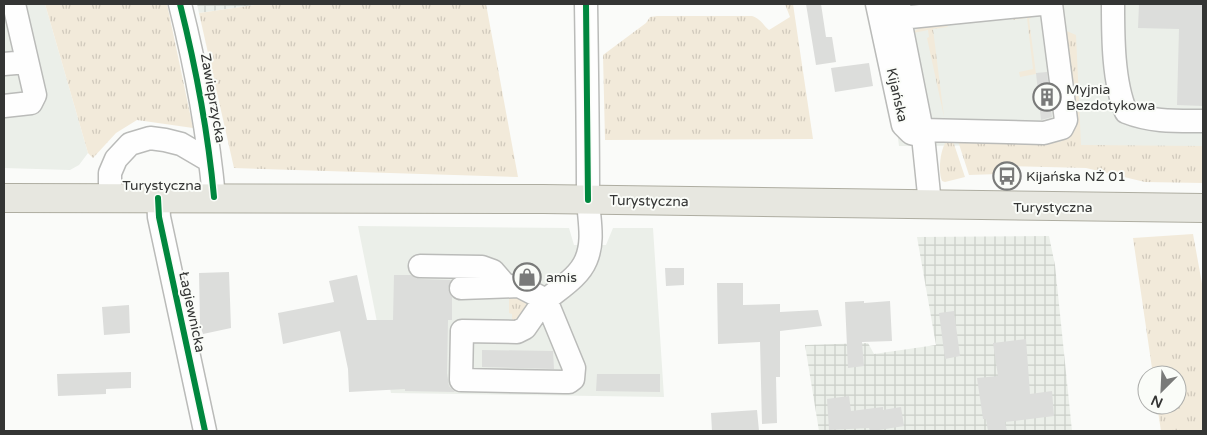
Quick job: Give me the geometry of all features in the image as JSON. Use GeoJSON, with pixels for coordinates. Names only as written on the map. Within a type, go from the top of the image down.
{"type":"FeatureCollection","features":[{"type":"Feature","properties":{"kind":"main road","name":"Turystyczna"},"geometry":{"type":"LineString","coordinates":[[4,198],[214,197],[588,200],[1203,208]]}},
{"type":"Feature","properties":{"kind":"street"},"geometry":{"type":"LineString","coordinates":[[4,106],[31,103],[35,95],[14,4]]}},
{"type":"Feature","properties":{"kind":"street","name":"Zawieprzycka"},"geometry":{"type":"LineString","coordinates":[[180,4],[192,52],[214,197]]}},
{"type":"Feature","properties":{"kind":"street"},"geometry":{"type":"LineString","coordinates":[[461,288],[519,286],[546,300],[574,368],[573,379],[569,382],[461,380],[462,331],[517,332],[525,328],[546,300],[579,271],[586,260],[591,240],[588,200],[586,4]]}},
{"type":"Feature","properties":{"kind":"street","name":"Kijańska"},"geometry":{"type":"LineString","coordinates":[[877,4],[903,125],[911,133],[922,133],[930,204]]}},
{"type":"Feature","properties":{"kind":"street"},"geometry":{"type":"LineString","coordinates":[[1041,4],[899,11],[922,133],[1044,133],[1062,128],[1066,120],[1051,4]]}},
{"type":"Feature","properties":{"kind":"street"},"geometry":{"type":"LineString","coordinates":[[1113,4],[1113,39],[1121,99],[1126,112],[1152,120],[1203,121]]}},
{"type":"Feature","properties":{"kind":"street"},"geometry":{"type":"LineString","coordinates":[[4,64],[27,62]]}},
{"type":"Feature","properties":{"kind":"street"},"geometry":{"type":"LineString","coordinates":[[110,198],[110,173],[116,159],[130,144],[150,138],[165,140],[181,144],[210,161]]}},
{"type":"Feature","properties":{"kind":"street","name":"Łagiewnicka"},"geometry":{"type":"LineString","coordinates":[[158,198],[159,218],[206,431]]}},
{"type":"Feature","properties":{"kind":"street"},"geometry":{"type":"LineString","coordinates":[[420,266],[482,267],[493,271],[506,286]]}},
{"type":"Feature","properties":{"kind":"shaded area"},"geometry":{"type":"Polygon","coordinates":[[[4,4],[45,4],[88,153],[79,165],[70,170],[4,168],[4,4]]]}},
{"type":"Feature","properties":{"kind":"shaded area"},"geometry":{"type":"Polygon","coordinates":[[[197,4],[261,4],[199,13],[197,4]]]}},
{"type":"Feature","properties":{"kind":"shaded area"},"geometry":{"type":"Polygon","coordinates":[[[878,4],[1203,4],[1203,161],[1081,145],[899,146],[883,21],[878,4]]]}},
{"type":"Feature","properties":{"kind":"shaded area"},"geometry":{"type":"Polygon","coordinates":[[[358,226],[569,228],[574,245],[606,245],[613,228],[653,228],[664,397],[391,393],[358,226]]]}},
{"type":"Feature","properties":{"kind":"shaded area"},"geometry":{"type":"Polygon","coordinates":[[[1049,236],[1055,265],[1072,431],[819,431],[805,345],[868,343],[874,354],[936,345],[917,237],[1049,236]]]}},
{"type":"Feature","properties":{"kind":"green space"},"geometry":{"type":"Polygon","coordinates":[[[45,4],[167,4],[193,128],[137,120],[116,133],[93,158],[88,153],[45,4]]]}},
{"type":"Feature","properties":{"kind":"green space"},"geometry":{"type":"Polygon","coordinates":[[[261,4],[486,4],[518,177],[234,168],[199,13],[261,4]]]}},
{"type":"Feature","properties":{"kind":"green space"},"geometry":{"type":"Polygon","coordinates":[[[785,4],[793,4],[813,139],[605,140],[603,55],[646,23],[650,17],[752,16],[760,20],[769,30],[790,17],[785,4]]]}},
{"type":"Feature","properties":{"kind":"green space"},"geometry":{"type":"Polygon","coordinates":[[[1031,15],[1029,19],[1036,74],[1020,77],[1019,72],[1033,69],[1027,18],[1013,20],[1013,17],[1031,15]]]}},
{"type":"Feature","properties":{"kind":"green space"},"geometry":{"type":"Polygon","coordinates":[[[946,24],[948,27],[933,29],[944,117],[927,38],[929,37],[928,30],[913,33],[924,26],[946,24]]]}},
{"type":"Feature","properties":{"kind":"green space"},"geometry":{"type":"Polygon","coordinates":[[[1062,29],[1076,35],[1081,145],[1203,146],[1203,183],[1145,182],[1086,168],[1003,166],[999,174],[969,175],[958,141],[1060,142],[1066,137],[1062,29]]]}},
{"type":"Feature","properties":{"kind":"green space"},"geometry":{"type":"Polygon","coordinates":[[[953,141],[965,177],[945,182],[942,181],[941,177],[941,155],[946,142],[953,141]]]}},
{"type":"Feature","properties":{"kind":"green space"},"geometry":{"type":"Polygon","coordinates":[[[1193,234],[1203,289],[1203,431],[1161,431],[1159,415],[1187,415],[1187,365],[1152,365],[1133,238],[1193,234]]]}},
{"type":"Feature","properties":{"kind":"green space"},"geometry":{"type":"Polygon","coordinates":[[[509,297],[521,299],[528,309],[512,326],[512,314],[509,313],[509,297]]]}},
{"type":"Feature","properties":{"kind":"building"},"geometry":{"type":"Polygon","coordinates":[[[806,4],[821,4],[826,37],[832,37],[836,62],[816,65],[806,4]]]}},
{"type":"Feature","properties":{"kind":"building"},"geometry":{"type":"Polygon","coordinates":[[[1139,4],[1203,4],[1203,106],[1177,105],[1179,29],[1138,28],[1139,4]]]}},
{"type":"Feature","properties":{"kind":"building"},"geometry":{"type":"Polygon","coordinates":[[[869,63],[873,86],[835,92],[831,68],[869,63]]]}},
{"type":"Feature","properties":{"kind":"building","name":"Myjnia Bezdotykowa"},"geometry":{"type":"Polygon","coordinates":[[[1047,72],[1052,117],[1041,120],[1036,73],[1047,72]]]}},
{"type":"Feature","properties":{"kind":"building"},"geometry":{"type":"Polygon","coordinates":[[[665,268],[684,268],[684,285],[666,286],[665,268]]]}},
{"type":"Feature","properties":{"kind":"building"},"geometry":{"type":"Polygon","coordinates":[[[229,272],[231,328],[203,334],[200,325],[199,273],[229,272]]]}},
{"type":"Feature","properties":{"kind":"building"},"geometry":{"type":"Polygon","coordinates":[[[357,275],[367,320],[393,320],[394,275],[411,275],[420,279],[451,280],[448,288],[452,297],[452,320],[448,320],[447,373],[449,386],[455,392],[405,391],[405,389],[349,392],[348,369],[340,331],[283,344],[278,313],[334,302],[329,281],[357,275]]]}},
{"type":"Feature","properties":{"kind":"building"},"geometry":{"type":"Polygon","coordinates":[[[717,283],[743,283],[743,305],[780,304],[780,312],[818,310],[822,326],[780,331],[780,377],[776,377],[777,423],[762,424],[760,342],[718,344],[717,283]]]}},
{"type":"Feature","properties":{"kind":"building"},"geometry":{"type":"Polygon","coordinates":[[[864,301],[864,303],[890,301],[892,341],[862,342],[864,366],[848,368],[845,302],[864,301]]]}},
{"type":"Feature","properties":{"kind":"building"},"geometry":{"type":"Polygon","coordinates":[[[129,305],[130,333],[104,335],[102,307],[129,305]]]}},
{"type":"Feature","properties":{"kind":"building"},"geometry":{"type":"Polygon","coordinates":[[[954,311],[960,356],[945,359],[939,313],[954,311]]]}},
{"type":"Feature","properties":{"kind":"building"},"geometry":{"type":"Polygon","coordinates":[[[1026,339],[1030,394],[1052,391],[1054,416],[1005,422],[1007,431],[988,431],[986,419],[983,419],[977,378],[998,376],[993,343],[1026,339]]]}},
{"type":"Feature","properties":{"kind":"building"},"geometry":{"type":"Polygon","coordinates":[[[482,350],[553,351],[554,369],[482,367],[482,350]]]}},
{"type":"Feature","properties":{"kind":"building"},"geometry":{"type":"Polygon","coordinates":[[[131,372],[131,388],[106,389],[106,394],[58,396],[57,374],[131,372]]]}},
{"type":"Feature","properties":{"kind":"building"},"geometry":{"type":"Polygon","coordinates":[[[597,374],[660,374],[660,392],[596,391],[597,374]]]}},
{"type":"Feature","properties":{"kind":"building"},"geometry":{"type":"Polygon","coordinates":[[[849,396],[851,411],[883,407],[883,410],[901,407],[904,426],[873,431],[870,431],[869,428],[829,430],[827,399],[849,396]]]}},
{"type":"Feature","properties":{"kind":"building"},"geometry":{"type":"Polygon","coordinates":[[[757,410],[759,431],[712,431],[711,413],[757,410]]]}},
{"type":"Feature","properties":{"kind":"cycle path"},"geometry":{"type":"LineString","coordinates":[[180,4],[201,100],[214,197]]}},
{"type":"Feature","properties":{"kind":"cycle path"},"geometry":{"type":"LineString","coordinates":[[586,4],[588,200]]}},
{"type":"Feature","properties":{"kind":"cycle path"},"geometry":{"type":"LineString","coordinates":[[158,198],[159,217],[205,431]]}},
{"type":"Feature","properties":{"kind":"place","name":"Myjnia Bezdotykowa"},"geometry":{"type":"Point","coordinates":[1047,97]}},
{"type":"Feature","properties":{"kind":"place","name":"Kijańska NŻ 01"},"geometry":{"type":"Point","coordinates":[1007,176]}},
{"type":"Feature","properties":{"kind":"place","name":"amis"},"geometry":{"type":"Point","coordinates":[527,277]}}]}
